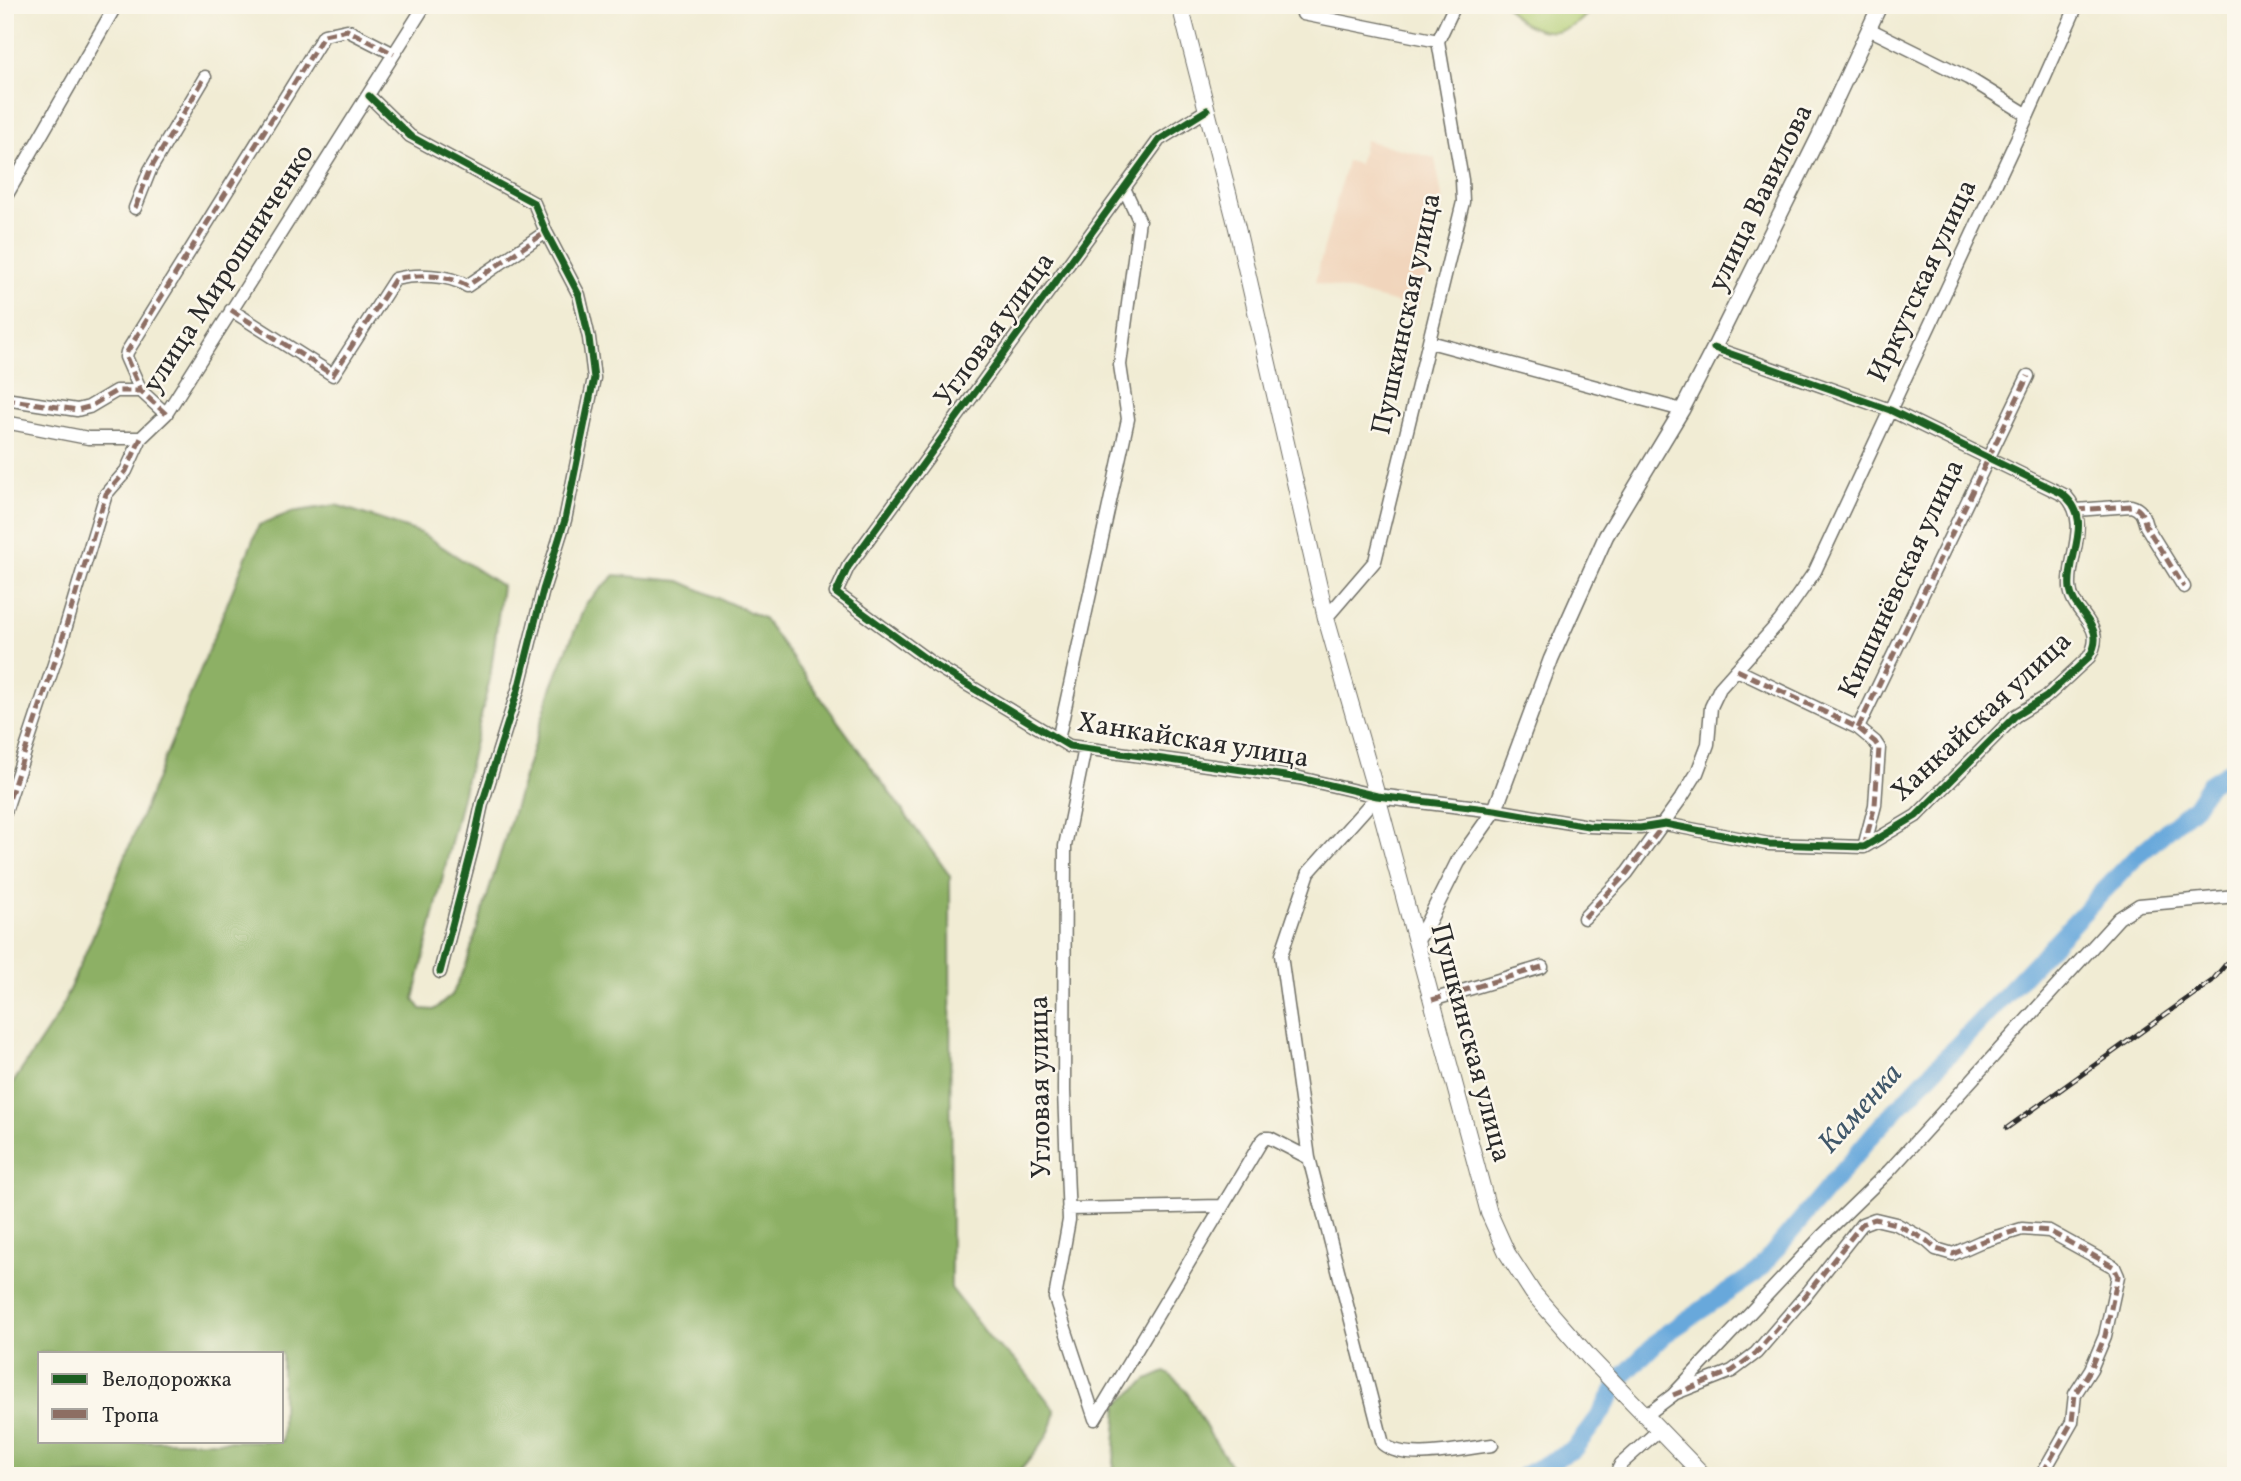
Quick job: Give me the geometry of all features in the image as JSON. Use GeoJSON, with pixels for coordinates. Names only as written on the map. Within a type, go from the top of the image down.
{"type":"FeatureCollection","features":[{"type":"Feature","properties":{"kind":"main road","name":"Пушкинская улица"},"geometry":{"type":"LineString","coordinates":[[1180,5],[1237,228],[1326,618],[1377,796],[1489,1213],[1507,1254],[1533,1293],[1589,1357],[1704,1476]]}},
{"type":"Feature","properties":{"kind":"street"},"geometry":{"type":"LineString","coordinates":[[5,198],[116,5]]}},
{"type":"Feature","properties":{"kind":"street","name":"улица Мирошниченко"},"geometry":{"type":"LineString","coordinates":[[141,438],[166,414],[425,5]]}},
{"type":"Feature","properties":{"kind":"street"},"geometry":{"type":"LineString","coordinates":[[1305,5],[1303,14],[1438,41],[1454,5]]}},
{"type":"Feature","properties":{"kind":"street","name":"улица Вавилова"},"geometry":{"type":"LineString","coordinates":[[1416,941],[1458,862],[1495,810],[1551,659],[1606,536],[1682,410],[1714,348],[1880,5]]}},
{"type":"Feature","properties":{"kind":"street","name":"Иркутская улица"},"geometry":{"type":"LineString","coordinates":[[1584,918],[1627,873],[1665,824],[1682,797],[1708,744],[1711,707],[1720,688],[1780,621],[1815,571],[2077,5]]}},
{"type":"Feature","properties":{"kind":"street"},"geometry":{"type":"LineString","coordinates":[[1869,29],[1968,78],[2028,115]]}},
{"type":"Feature","properties":{"kind":"street"},"geometry":{"type":"LineString","coordinates":[[166,414],[141,391],[126,357],[127,352],[324,35],[347,30],[394,54]]}},
{"type":"Feature","properties":{"kind":"street","name":"Пушкинская улица"},"geometry":{"type":"LineString","coordinates":[[1326,618],[1375,561],[1463,202],[1462,180],[1438,41]]}},
{"type":"Feature","properties":{"kind":"street"},"geometry":{"type":"LineString","coordinates":[[135,208],[150,170],[205,76]]}},
{"type":"Feature","properties":{"kind":"street"},"geometry":{"type":"LineString","coordinates":[[369,96],[410,136],[534,203],[545,232],[579,295],[589,338],[594,378],[565,520],[543,590],[518,690],[482,804],[440,972]]}},
{"type":"Feature","properties":{"kind":"street","name":"Угловая улица"},"geometry":{"type":"LineString","coordinates":[[836,593],[848,567],[1159,140],[1207,110]]}},
{"type":"Feature","properties":{"kind":"street"},"geometry":{"type":"LineString","coordinates":[[1058,740],[1128,419],[1120,365],[1139,220],[1124,188]]}},
{"type":"Feature","properties":{"kind":"street"},"geometry":{"type":"LineString","coordinates":[[231,310],[333,376],[395,279],[408,276],[438,278],[467,286],[545,232]]}},
{"type":"Feature","properties":{"kind":"street"},"geometry":{"type":"LineString","coordinates":[[1430,342],[1682,410]]}},
{"type":"Feature","properties":{"kind":"street"},"geometry":{"type":"LineString","coordinates":[[1714,348],[1890,410],[2061,492],[2076,510],[2136,507],[2184,587]]}},
{"type":"Feature","properties":{"kind":"street","name":"Кишинёвская улица"},"geometry":{"type":"LineString","coordinates":[[1858,728],[2028,376]]}},
{"type":"Feature","properties":{"kind":"street"},"geometry":{"type":"LineString","coordinates":[[5,399],[77,410],[89,407],[116,391],[141,391]]}},
{"type":"Feature","properties":{"kind":"street"},"geometry":{"type":"LineString","coordinates":[[5,422],[88,438],[141,438],[126,471],[106,494],[61,643],[5,812]]}},
{"type":"Feature","properties":{"kind":"street","name":"Ханкайская улица"},"geometry":{"type":"LineString","coordinates":[[1864,847],[1916,816],[2015,716],[2046,697],[2090,657],[2095,649],[2095,632],[2070,589],[2078,536],[2076,510]]}},
{"type":"Feature","properties":{"kind":"street","name":"Ханкайская улица"},"geometry":{"type":"LineString","coordinates":[[836,593],[933,664],[1069,746],[1300,778],[1377,796]]}},
{"type":"Feature","properties":{"kind":"street"},"geometry":{"type":"LineString","coordinates":[[1492,1445],[1415,1454],[1401,1453],[1383,1444],[1309,1158],[1281,955],[1309,872],[1377,796],[1495,810],[1588,826],[1640,828],[1665,824],[1769,844],[1864,847],[1875,805],[1879,748],[1858,728],[1737,670]]}},
{"type":"Feature","properties":{"kind":"street","name":"Угловая улица"},"geometry":{"type":"LineString","coordinates":[[1085,748],[1065,846],[1064,1091],[1069,1220],[1055,1298],[1095,1419],[1222,1206]]}},
{"type":"Feature","properties":{"kind":"street"},"geometry":{"type":"LineString","coordinates":[[1645,1416],[1673,1395],[1822,1236],[1889,1171],[2119,918],[2139,905],[2236,896]]}},
{"type":"Feature","properties":{"kind":"street"},"geometry":{"type":"LineString","coordinates":[[1432,1000],[1542,967]]}},
{"type":"Feature","properties":{"kind":"street"},"geometry":{"type":"LineString","coordinates":[[1068,1209],[1222,1206],[1265,1138],[1309,1158]]}},
{"type":"Feature","properties":{"kind":"street"},"geometry":{"type":"LineString","coordinates":[[1673,1395],[1732,1371],[1756,1353],[1807,1295],[1862,1224],[1875,1219],[1896,1224],[1926,1240],[1936,1250],[1952,1254],[2022,1229],[2049,1231],[2114,1267],[2118,1276],[2105,1336],[2091,1369],[2075,1394],[2072,1422],[2041,1476]]}},
{"type":"Feature","properties":{"kind":"street"},"geometry":{"type":"LineString","coordinates":[[1615,1476],[1620,1464],[1659,1430]]}},
{"type":"Feature","properties":{"kind":"shaded area"},"geometry":{"type":"Polygon","coordinates":[[[1365,140],[1435,158],[1443,202],[1417,308],[1315,282],[1347,161],[1359,164],[1365,140]]]}},
{"type":"Feature","properties":{"kind":"green space"},"geometry":{"type":"Polygon","coordinates":[[[1506,5],[1593,5],[1574,25],[1550,31],[1526,24],[1506,5]]]}},
{"type":"Feature","properties":{"kind":"green space"},"geometry":{"type":"Polygon","coordinates":[[[336,505],[421,533],[502,586],[490,678],[414,999],[421,1009],[434,1010],[452,995],[466,965],[552,686],[586,603],[615,575],[680,581],[763,618],[950,876],[951,1288],[993,1342],[1017,1362],[1055,1410],[1046,1437],[1016,1476],[5,1476],[5,1095],[58,1015],[95,931],[259,525],[292,512],[336,505]]]}},
{"type":"Feature","properties":{"kind":"green space"},"geometry":{"type":"Polygon","coordinates":[[[1165,1372],[1186,1392],[1237,1476],[1113,1476],[1118,1404],[1147,1380],[1165,1372]]]}},
{"type":"Feature","properties":{"kind":"waterway","name":"Каменка"},"geometry":{"type":"LineString","coordinates":[[1523,1476],[1574,1449],[1598,1418],[1624,1375],[1664,1335],[1756,1273],[1875,1132],[2134,859],[2195,806],[2209,784],[2236,767]]}},
{"type":"Feature","properties":{"kind":"railway"},"geometry":{"type":"LineString","coordinates":[[2007,1128],[2212,981],[2236,952]]}},
{"type":"Feature","properties":{"kind":"marked path"},"geometry":{"type":"LineString","coordinates":[[166,414],[141,391],[126,357],[127,352],[324,35],[347,30],[394,54]]}},
{"type":"Feature","properties":{"kind":"marked path"},"geometry":{"type":"LineString","coordinates":[[135,208],[150,170],[205,77]]}},
{"type":"Feature","properties":{"kind":"marked path"},"geometry":{"type":"LineString","coordinates":[[231,310],[333,375],[395,279],[432,276],[451,279],[467,286],[546,232]]}},
{"type":"Feature","properties":{"kind":"marked path"},"geometry":{"type":"LineString","coordinates":[[1858,728],[2028,376]]}},
{"type":"Feature","properties":{"kind":"marked path"},"geometry":{"type":"LineString","coordinates":[[5,399],[77,410],[89,407],[116,391],[141,391]]}},
{"type":"Feature","properties":{"kind":"marked path"},"geometry":{"type":"LineString","coordinates":[[5,812],[61,643],[106,494],[126,471],[141,438]]}},
{"type":"Feature","properties":{"kind":"marked path"},"geometry":{"type":"LineString","coordinates":[[2076,510],[2131,506],[2138,509],[2184,587]]}},
{"type":"Feature","properties":{"kind":"marked path"},"geometry":{"type":"LineString","coordinates":[[1737,670],[1858,728],[1875,742],[1879,748],[1875,805],[1864,847]]}},
{"type":"Feature","properties":{"kind":"marked path"},"geometry":{"type":"LineString","coordinates":[[1584,918],[1627,873],[1664,824]]}},
{"type":"Feature","properties":{"kind":"marked path"},"geometry":{"type":"LineString","coordinates":[[1432,1000],[1542,967]]}},
{"type":"Feature","properties":{"kind":"marked path"},"geometry":{"type":"LineString","coordinates":[[1673,1395],[1732,1371],[1756,1353],[1862,1224],[1875,1219],[1896,1224],[1926,1240],[1936,1249],[1953,1254],[2022,1229],[2049,1231],[2114,1267],[2118,1276],[2105,1336],[2091,1369],[2075,1394],[2072,1422],[2041,1476]]}},
{"type":"Feature","properties":{"kind":"cycle path"},"geometry":{"type":"LineString","coordinates":[[369,96],[410,136],[534,203],[579,295],[589,338],[594,378],[565,520],[543,590],[518,690],[482,804],[440,972]]}},
{"type":"Feature","properties":{"kind":"cycle path"},"geometry":{"type":"LineString","coordinates":[[1207,110],[1159,140],[848,567],[836,593],[933,664],[1069,746],[1300,778],[1377,796],[1495,810],[1588,826],[1640,828],[1665,824],[1769,844],[1864,847],[1916,816],[2015,716],[2046,697],[2089,657],[2094,646],[2093,629],[2077,606],[2070,589],[2078,538],[2077,514],[2072,503],[2061,493],[1890,410],[1714,348]]}}]}
